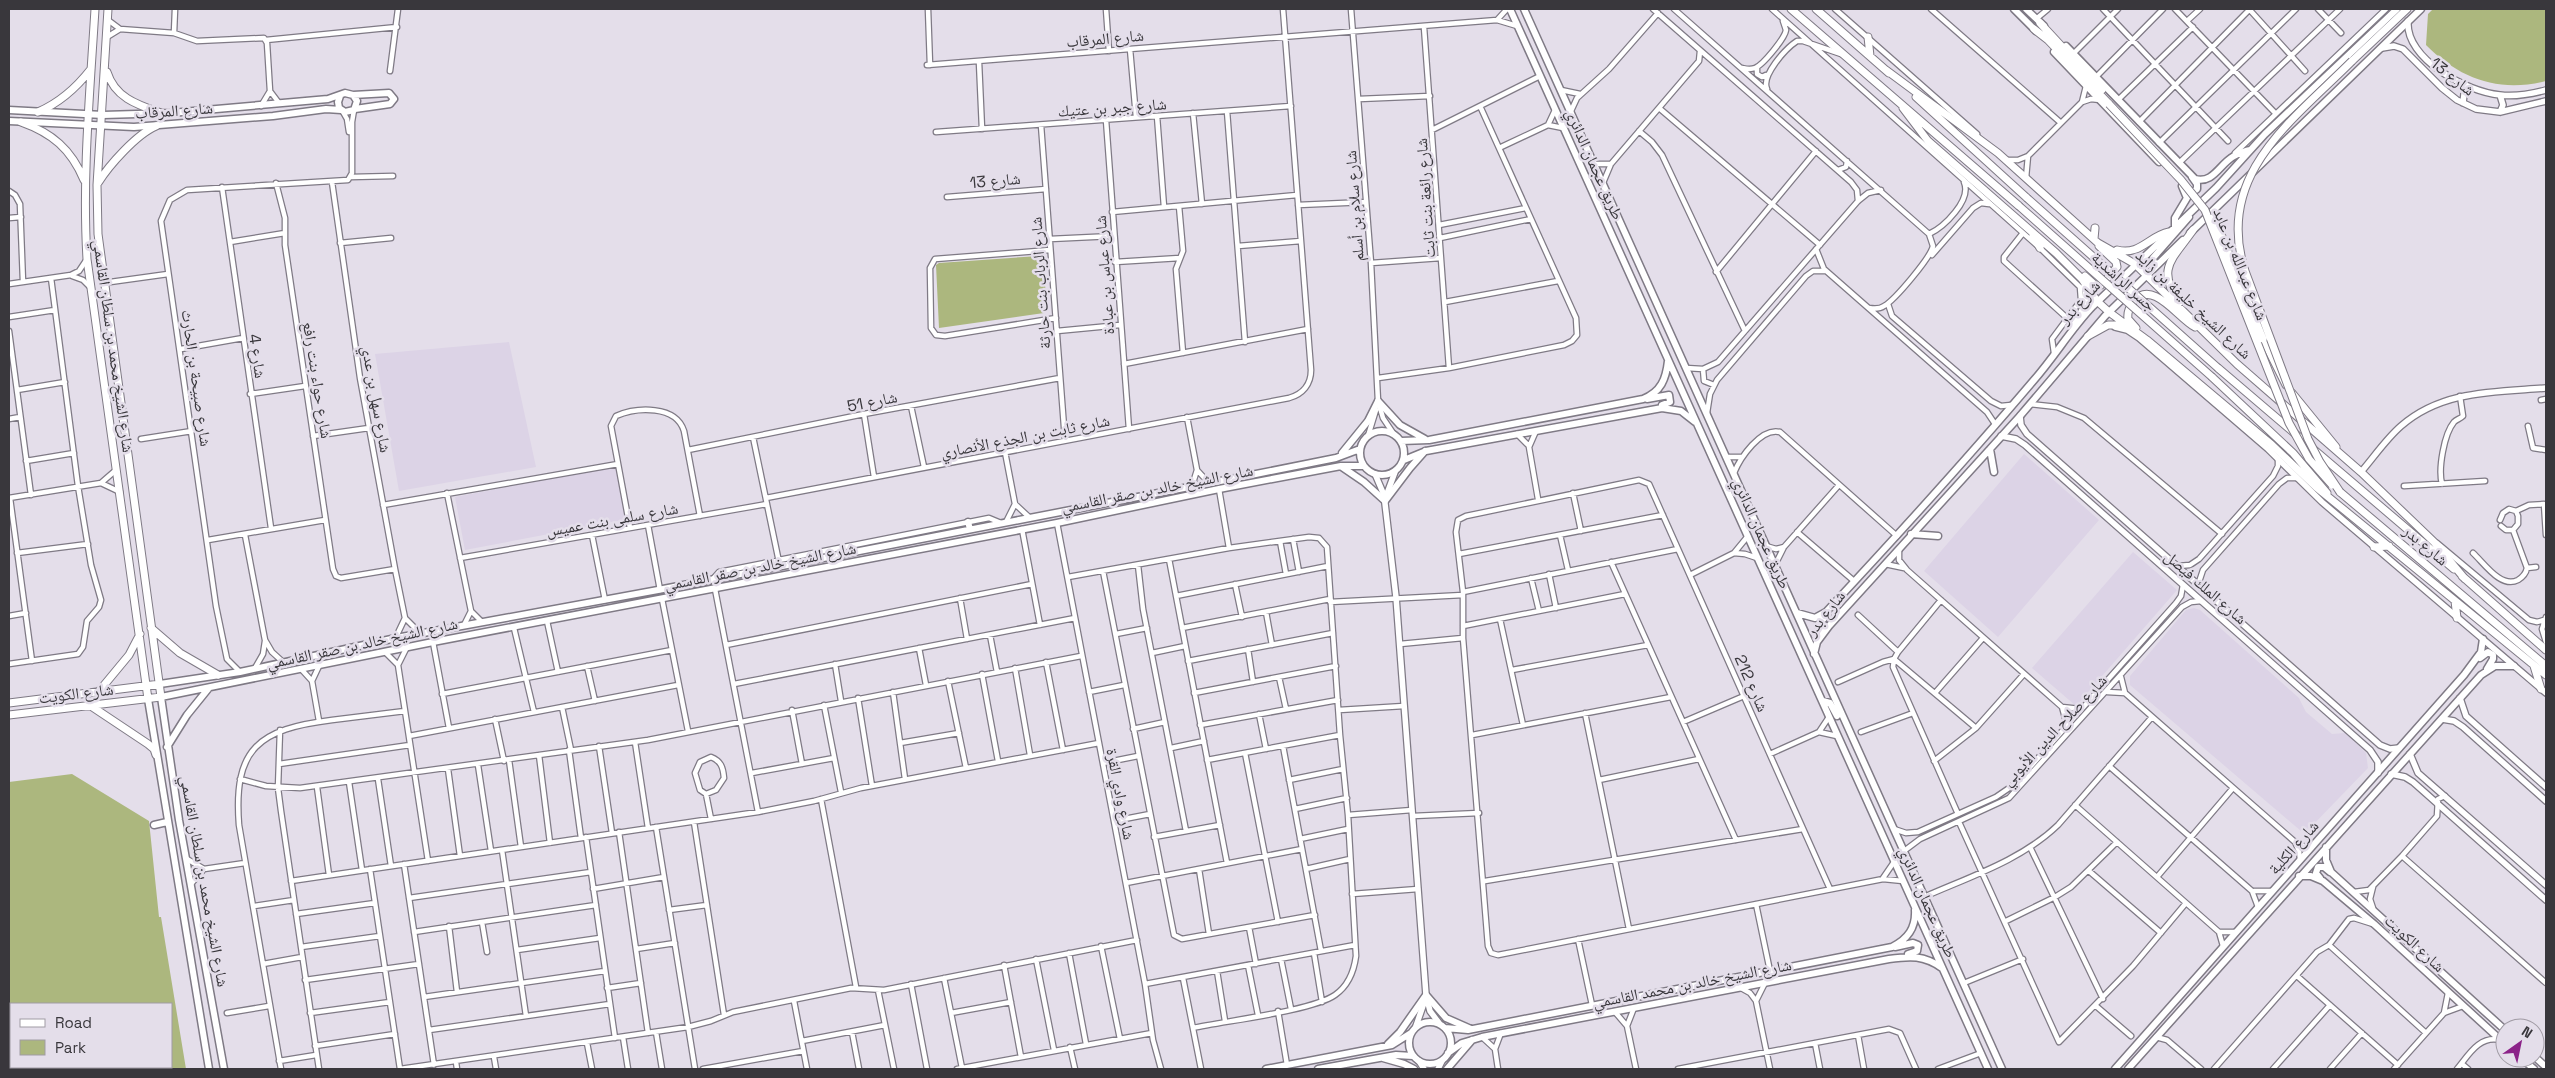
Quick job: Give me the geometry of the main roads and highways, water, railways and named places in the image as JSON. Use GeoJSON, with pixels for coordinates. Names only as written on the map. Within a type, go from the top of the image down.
{"type":"FeatureCollection","features":[{"type":"Feature","properties":{"kind":"main road","name":"شارع الشيخ محمد بن سلطان القاسمي"},"geometry":{"type":"LineString","coordinates":[[95,9],[85,182],[87,259],[90,287],[156,755],[210,1069]]}},
{"type":"Feature","properties":{"kind":"main road","name":"شارع الشيخ محمد بن سلطان القاسمي"},"geometry":{"type":"LineString","coordinates":[[108,9],[106,68],[97,185],[98,234],[103,283],[160,684],[167,747],[224,1069]]}},
{"type":"Feature","properties":{"kind":"main road","name":"طريق عجمان الدائري"},"geometry":{"type":"LineString","coordinates":[[1508,9],[1830,716],[1988,1069]]}},
{"type":"Feature","properties":{"kind":"main road","name":"طريق عجمان الدائري"},"geometry":{"type":"LineString","coordinates":[[1524,9],[2002,1069]]}},
{"type":"Feature","properties":{"kind":"main road"},"geometry":{"type":"LineString","coordinates":[[1791,9],[1903,108],[1911,122],[1928,140],[2010,212],[2040,248]]}},
{"type":"Feature","properties":{"kind":"main road","name":"شارع الشيخ خليفة بن زايد"},"geometry":{"type":"LineString","coordinates":[[1816,9],[2027,198]]}},
{"type":"Feature","properties":{"kind":"main road","name":"شارع عبدالله بن عابد"},"geometry":{"type":"LineString","coordinates":[[2014,9],[2184,188]]}},
{"type":"Feature","properties":{"kind":"main road","name":"شارع عبدالله بن عابد"},"geometry":{"type":"LineString","coordinates":[[2026,9],[2096,77],[2113,102],[2139,122],[2192,177]]}},
{"type":"Feature","properties":{"kind":"main road","name":"شارع بدر"},"geometry":{"type":"LineString","coordinates":[[1797,614],[1810,618],[1819,617],[1844,592],[1897,536],[2035,380],[2074,326],[2097,301],[2216,188],[2250,149],[2397,9]]}},
{"type":"Feature","properties":{"kind":"main road","name":"شارع بدر"},"geometry":{"type":"LineString","coordinates":[[2407,9],[2352,61],[2274,139],[2261,155],[2244,187],[2237,222],[2238,242],[2245,271],[2308,439],[2320,462],[2340,492],[2546,666]]}},
{"type":"Feature","properties":{"kind":"main road","name":"شارع بدر"},"geometry":{"type":"LineString","coordinates":[[1814,654],[1823,634],[1911,534],[2020,416],[2109,312],[2420,9]]}},
{"type":"Feature","properties":{"kind":"main road","name":"شارع عبدالله بن عابد"},"geometry":{"type":"LineString","coordinates":[[2038,21],[2192,186],[2209,209],[2218,226],[2263,339],[2287,386],[2327,434],[2340,454]]}},
{"type":"Feature","properties":{"kind":"main road","name":"شارع عبدالله بن عابد"},"geometry":{"type":"LineString","coordinates":[[2034,29],[2113,102],[2182,180],[2205,210],[2292,430],[2314,466],[2340,492]]}},
{"type":"Feature","properties":{"kind":"main road"},"geometry":{"type":"LineString","coordinates":[[1868,38],[1870,56]]}},
{"type":"Feature","properties":{"kind":"main road"},"geometry":{"type":"LineString","coordinates":[[106,68],[112,84],[123,97],[134,104],[161,113]]}},
{"type":"Feature","properties":{"kind":"main road"},"geometry":{"type":"LineString","coordinates":[[38,112],[54,104],[69,92],[91,69]]}},
{"type":"Feature","properties":{"kind":"main road","name":"شارع الشيخ خليفة بن زايد"},"geometry":{"type":"LineString","coordinates":[[1886,70],[2007,160],[2097,242],[2136,264],[2237,364],[2361,472],[2448,557],[2465,579]]}},
{"type":"Feature","properties":{"kind":"main road"},"geometry":{"type":"LineString","coordinates":[[348,93],[353,95],[389,93],[394,99],[390,104],[342,111],[338,105],[340,96],[348,93]]}},
{"type":"Feature","properties":{"kind":"main road"},"geometry":{"type":"LineString","coordinates":[[353,95],[357,101],[355,110]]}},
{"type":"Feature","properties":{"kind":"main road","name":"شارع المرقاب"},"geometry":{"type":"LineString","coordinates":[[9,110],[103,115],[161,113],[261,106],[340,96]]}},
{"type":"Feature","properties":{"kind":"main road","name":"جسر الراشدية"},"geometry":{"type":"LineString","coordinates":[[1903,108],[2019,206],[2212,377],[2293,453],[2330,497]]}},
{"type":"Feature","properties":{"kind":"main road","name":"شارع المرقاب"},"geometry":{"type":"LineString","coordinates":[[9,121],[102,126],[156,126],[273,116],[326,109],[342,111]]}},
{"type":"Feature","properties":{"kind":"main road"},"geometry":{"type":"LineString","coordinates":[[21,122],[52,135],[78,166],[85,182]]}},
{"type":"Feature","properties":{"kind":"main road"},"geometry":{"type":"LineString","coordinates":[[97,185],[118,159],[145,133],[156,126]]}},
{"type":"Feature","properties":{"kind":"main road"},"geometry":{"type":"LineString","coordinates":[[2192,177],[2199,180],[2207,179],[2230,159],[2250,149]]}},
{"type":"Feature","properties":{"kind":"main road"},"geometry":{"type":"LineString","coordinates":[[2216,188],[2230,159]]}},
{"type":"Feature","properties":{"kind":"main road"},"geometry":{"type":"LineString","coordinates":[[2184,188],[2191,192],[2197,189],[2197,184],[2192,177]]}},
{"type":"Feature","properties":{"kind":"main road"},"geometry":{"type":"LineString","coordinates":[[2097,242],[2122,251],[2134,251],[2172,230],[2176,215],[2186,202],[2187,195],[2184,188]]}},
{"type":"Feature","properties":{"kind":"main road","name":"جسر الراشدية"},"geometry":{"type":"LineString","coordinates":[[2027,198],[2218,368]]}},
{"type":"Feature","properties":{"kind":"main road"},"geometry":{"type":"LineString","coordinates":[[1998,211],[2010,212]]}},
{"type":"Feature","properties":{"kind":"main road"},"geometry":{"type":"LineString","coordinates":[[2158,264],[2154,263],[2153,258],[2184,225],[2191,211]]}},
{"type":"Feature","properties":{"kind":"main road"},"geometry":{"type":"LineString","coordinates":[[2027,232],[2070,262],[2092,284],[2101,285],[2116,269],[2117,265],[2101,249],[2097,242],[2095,228]]}},
{"type":"Feature","properties":{"kind":"main road"},"geometry":{"type":"LineString","coordinates":[[2188,316],[2171,290],[2167,276],[2171,262],[2193,230]]}},
{"type":"Feature","properties":{"kind":"main road"},"geometry":{"type":"LineString","coordinates":[[2056,253],[2082,279],[2097,301],[2109,312],[2147,340],[2272,445],[2316,487],[2546,675]]}},
{"type":"Feature","properties":{"kind":"main road"},"geometry":{"type":"LineString","coordinates":[[2063,259],[2085,286],[2087,294],[2085,305],[2074,326]]}},
{"type":"Feature","properties":{"kind":"main road"},"geometry":{"type":"LineString","coordinates":[[2147,340],[2130,322],[2127,316],[2134,302],[2145,294],[2153,294],[2190,324],[2202,330]]}},
{"type":"Feature","properties":{"kind":"main road"},"geometry":{"type":"LineString","coordinates":[[2088,336],[2103,327],[2117,324],[2130,328]]}},
{"type":"Feature","properties":{"kind":"main road"},"geometry":{"type":"LineString","coordinates":[[1643,399],[1652,395],[1662,385],[1668,360]]}},
{"type":"Feature","properties":{"kind":"main road","name":"شارع الشيخ خليفة بن زايد"},"geometry":{"type":"LineString","coordinates":[[2218,368],[2546,650]]}},
{"type":"Feature","properties":{"kind":"main road"},"geometry":{"type":"LineString","coordinates":[[1401,441],[1429,440],[1668,395],[1672,400],[1669,403],[1644,410]]}},
{"type":"Feature","properties":{"kind":"main road"},"geometry":{"type":"LineString","coordinates":[[1336,458],[1364,427],[1378,401],[1400,426],[1429,440]]}},
{"type":"Feature","properties":{"kind":"main road"},"geometry":{"type":"LineString","coordinates":[[1404,460],[1404,450],[1401,441],[1393,433],[1380,431],[1368,436],[1360,448],[1360,458],[1364,466],[1375,474],[1385,475],[1395,472],[1404,460],[1426,451],[1644,410],[1667,408],[1677,410],[1691,418],[1698,426]]}},
{"type":"Feature","properties":{"kind":"main road","name":"شارع الشيخ خالد بن صقر القاسمي"},"geometry":{"type":"LineString","coordinates":[[160,684],[240,672],[421,633],[712,580],[779,563],[1030,518],[1336,458],[1360,448]]}},
{"type":"Feature","properties":{"kind":"main road"},"geometry":{"type":"LineString","coordinates":[[1990,449],[1994,472]]}},
{"type":"Feature","properties":{"kind":"main road"},"geometry":{"type":"LineString","coordinates":[[1341,466],[1364,482],[1385,502],[1410,468],[1426,451]]}},
{"type":"Feature","properties":{"kind":"main road","name":"شارع الشيخ خالد بن صقر القاسمي"},"geometry":{"type":"LineString","coordinates":[[161,697],[433,642],[1081,518],[1219,489],[1341,466],[1364,466]]}},
{"type":"Feature","properties":{"kind":"main road"},"geometry":{"type":"LineString","coordinates":[[1081,518],[1104,508],[1095,505]]}},
{"type":"Feature","properties":{"kind":"main road"},"geometry":{"type":"LineString","coordinates":[[968,522],[970,529]]}},
{"type":"Feature","properties":{"kind":"main road"},"geometry":{"type":"LineString","coordinates":[[1911,534],[1938,536]]}},
{"type":"Feature","properties":{"kind":"main road"},"geometry":{"type":"LineString","coordinates":[[2374,547],[2389,546]]}},
{"type":"Feature","properties":{"kind":"main road"},"geometry":{"type":"LineString","coordinates":[[1823,634],[1818,625],[1844,592]]}},
{"type":"Feature","properties":{"kind":"main road"},"geometry":{"type":"LineString","coordinates":[[2455,601],[2457,618]]}},
{"type":"Feature","properties":{"kind":"main road"},"geometry":{"type":"LineString","coordinates":[[500,630],[497,628],[498,624],[515,617]]}},
{"type":"Feature","properties":{"kind":"main road"},"geometry":{"type":"LineString","coordinates":[[151,628],[166,643],[218,675]]}},
{"type":"Feature","properties":{"kind":"main road"},"geometry":{"type":"LineString","coordinates":[[99,691],[129,655],[140,634]]}},
{"type":"Feature","properties":{"kind":"main road","name":"شارع الكلية"},"geometry":{"type":"LineString","coordinates":[[2115,1069],[2476,660],[2482,649],[2482,639]]}},
{"type":"Feature","properties":{"kind":"main road"},"geometry":{"type":"LineString","coordinates":[[2476,660],[2485,653],[2491,653],[2493,659],[2486,671]]}},
{"type":"Feature","properties":{"kind":"main road"},"geometry":{"type":"LineString","coordinates":[[2486,671],[2500,665],[2514,666]]}},
{"type":"Feature","properties":{"kind":"main road"},"geometry":{"type":"LineString","coordinates":[[2534,666],[2544,691]]}},
{"type":"Feature","properties":{"kind":"main road","name":"شارع الكلية"},"geometry":{"type":"LineString","coordinates":[[2128,1069],[2299,876],[2486,671]]}},
{"type":"Feature","properties":{"kind":"main road","name":"شارع الكويت"},"geometry":{"type":"LineString","coordinates":[[9,703],[160,684]]}},
{"type":"Feature","properties":{"kind":"main road"},"geometry":{"type":"LineString","coordinates":[[167,747],[187,715],[208,689]]}},
{"type":"Feature","properties":{"kind":"main road","name":"شارع الكويت"},"geometry":{"type":"LineString","coordinates":[[9,715],[87,704],[161,697]]}},
{"type":"Feature","properties":{"kind":"main road"},"geometry":{"type":"LineString","coordinates":[[1823,702],[1830,703],[1860,766],[1869,777]]}},
{"type":"Feature","properties":{"kind":"main road"},"geometry":{"type":"LineString","coordinates":[[87,704],[148,744],[154,749],[156,755]]}},
{"type":"Feature","properties":{"kind":"main road"},"geometry":{"type":"LineString","coordinates":[[154,825],[167,822]]}},
{"type":"Feature","properties":{"kind":"main road"},"geometry":{"type":"LineString","coordinates":[[2326,847],[2326,860],[2331,872]]}},
{"type":"Feature","properties":{"kind":"main road"},"geometry":{"type":"LineString","coordinates":[[2323,881],[2316,873],[2318,867],[2324,867],[2331,872]]}},
{"type":"Feature","properties":{"kind":"main road","name":"شارع الكويت"},"geometry":{"type":"LineString","coordinates":[[2331,872],[2350,892],[2495,1021]]}},
{"type":"Feature","properties":{"kind":"main road","name":"شارع الكويت"},"geometry":{"type":"LineString","coordinates":[[2299,876],[2311,876],[2323,881],[2374,924],[2495,1035]]}},
{"type":"Feature","properties":{"kind":"main road","name":"شارع الشيخ خالد بن محمد القاسمي"},"geometry":{"type":"LineString","coordinates":[[1442,1026],[1460,1031],[1472,1030],[1892,947],[1902,942],[1911,931],[1915,917],[1915,906]]}},
{"type":"Feature","properties":{"kind":"main road"},"geometry":{"type":"LineString","coordinates":[[1889,959],[1916,952],[1919,948],[1913,943],[1892,947]]}},
{"type":"Feature","properties":{"kind":"main road","name":"شارع الشيخ خالد بن محمد القاسمي"},"geometry":{"type":"LineString","coordinates":[[1448,1053],[1458,1045],[1482,1037],[1889,959],[1918,956],[1928,959],[1943,969]]}},
{"type":"Feature","properties":{"kind":"main road"},"geometry":{"type":"LineString","coordinates":[[1384,1047],[1396,1037],[1426,995],[1446,1018],[1472,1030]]}},
{"type":"Feature","properties":{"kind":"main road"},"geometry":{"type":"LineString","coordinates":[[1266,1069],[1384,1047],[1399,1042],[1411,1033],[1416,1026],[1425,1022],[1442,1026],[1451,1038],[1448,1053],[1442,1061],[1430,1064],[1419,1062],[1413,1056],[1408,1043],[1411,1033]]}},
{"type":"Feature","properties":{"kind":"main road"},"geometry":{"type":"LineString","coordinates":[[1447,1069],[1475,1039]]}},
{"type":"Feature","properties":{"kind":"main road"},"geometry":{"type":"LineString","coordinates":[[1318,1069],[1401,1054],[1413,1056]]}},
{"type":"Feature","properties":{"kind":"main road"},"geometry":{"type":"LineString","coordinates":[[1381,1058],[1404,1064],[1414,1069]]}}]}
